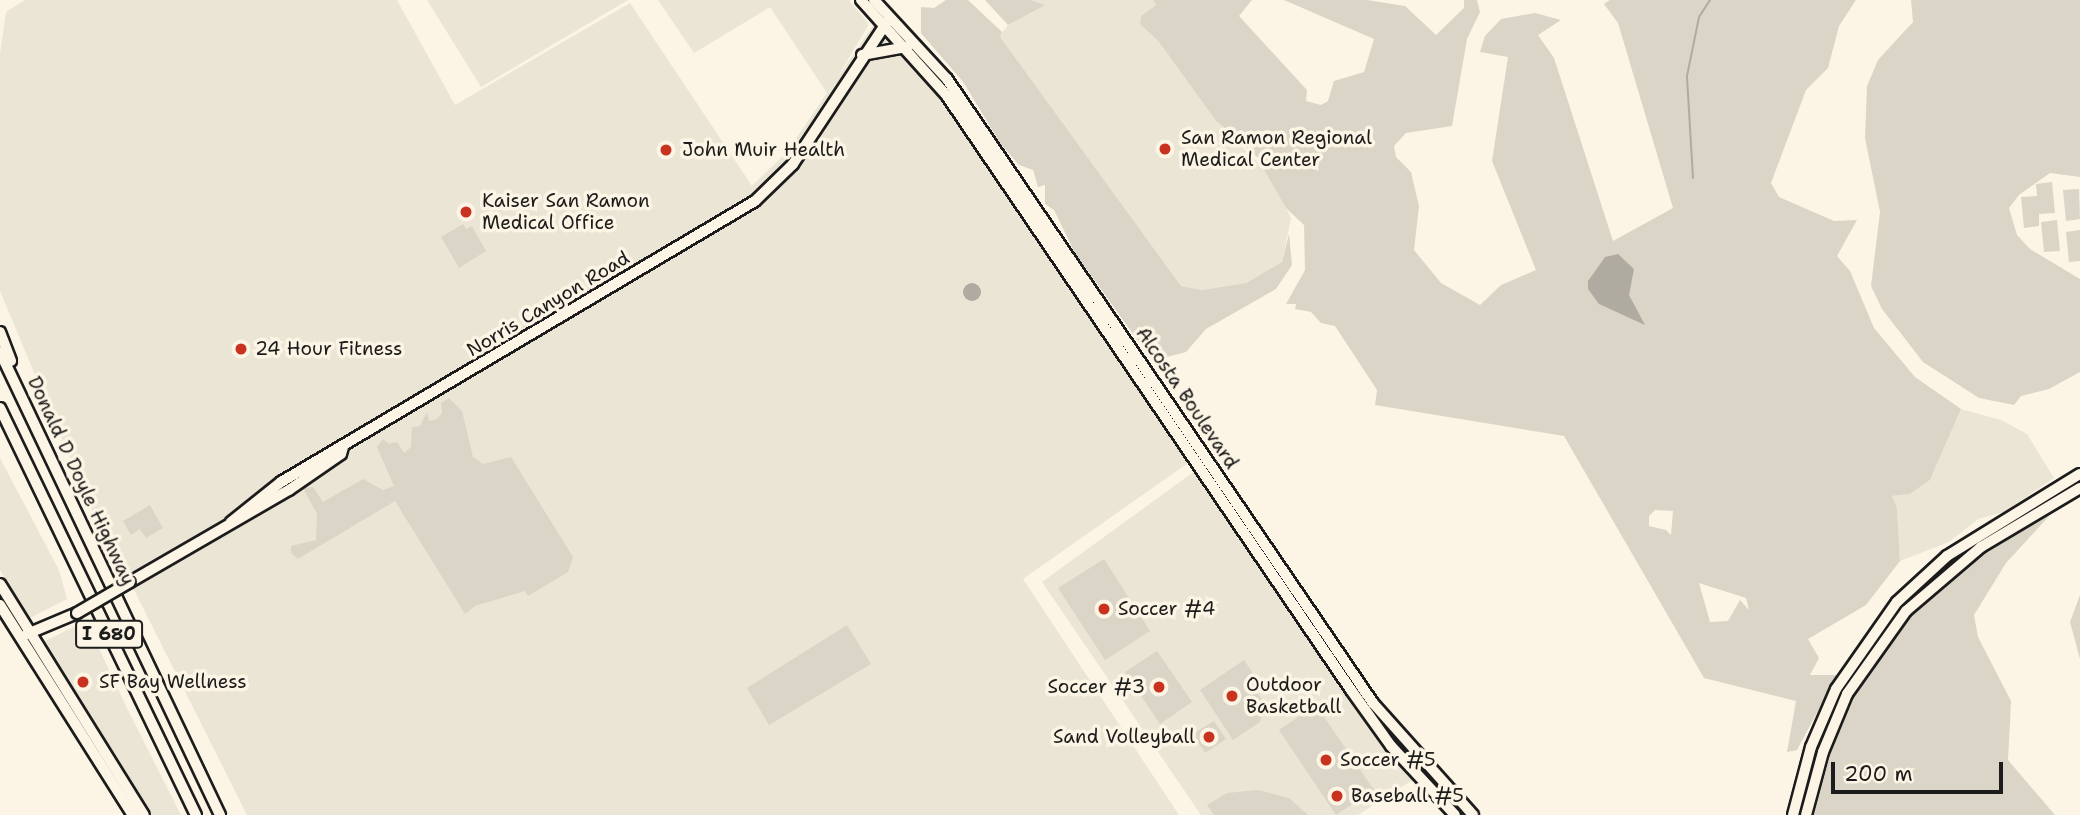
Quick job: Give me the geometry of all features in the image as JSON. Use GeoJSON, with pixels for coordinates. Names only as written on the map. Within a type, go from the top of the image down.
{"type":"FeatureCollection","features":[{"type":"Feature","properties":{"kind":"highway"},"geometry":{"type":"LineString","coordinates":[[0,332],[19,390]]}},
{"type":"Feature","properties":{"kind":"highway","name":"Donald D Doyle Highway"},"geometry":{"type":"LineString","coordinates":[[0,352],[220,815]]}},
{"type":"Feature","properties":{"kind":"highway","name":"Donald D Doyle Highway"},"geometry":{"type":"LineString","coordinates":[[0,408],[197,815]]}},
{"type":"Feature","properties":{"kind":"highway"},"geometry":{"type":"LineString","coordinates":[[0,426],[22,453]]}},
{"type":"Feature","properties":{"kind":"main road","name":"Alcosta Boulevard"},"geometry":{"type":"LineString","coordinates":[[861,0],[947,79],[1373,703],[1473,815]]}},
{"type":"Feature","properties":{"kind":"main road","name":"Alcosta Boulevard"},"geometry":{"type":"LineString","coordinates":[[874,0],[906,47],[947,96],[1391,746],[1455,815]]}},
{"type":"Feature","properties":{"kind":"main road","name":"Norris Canyon Road"},"geometry":{"type":"LineString","coordinates":[[20,637],[77,612],[232,522],[281,482],[755,201],[793,164],[862,55],[887,22]]}},
{"type":"Feature","properties":{"kind":"main road"},"geometry":{"type":"LineString","coordinates":[[862,55],[906,47]]}},
{"type":"Feature","properties":{"kind":"main road"},"geometry":{"type":"LineString","coordinates":[[1793,815],[1811,747],[1836,689],[1897,602],[1947,556],[2080,474]]}},
{"type":"Feature","properties":{"kind":"main road"},"geometry":{"type":"LineString","coordinates":[[1806,815],[1823,752],[1847,694],[1906,611],[1981,547],[2080,488]]}},
{"type":"Feature","properties":{"kind":"main road"},"geometry":{"type":"LineString","coordinates":[[0,584],[144,815]]}},
{"type":"Feature","properties":{"kind":"main road"},"geometry":{"type":"LineString","coordinates":[[0,605],[133,815]]}},
{"type":"Feature","properties":{"kind":"shaded area"},"geometry":{"type":"Polygon","coordinates":[[[25,0],[397,0],[455,105],[630,3],[752,186],[787,152],[827,93],[770,7],[694,53],[658,0],[849,0],[869,24],[837,78],[888,4],[1198,456],[1023,579],[1179,815],[247,815],[130,582],[107,547],[0,291],[0,54],[6,12],[25,0]]]}},
{"type":"Feature","properties":{"kind":"shaded area"},"geometry":{"type":"Polygon","coordinates":[[[427,0],[628,0],[481,87],[427,0]]]}},
{"type":"Feature","properties":{"kind":"shaded area"},"geometry":{"type":"Polygon","coordinates":[[[946,0],[968,0],[1002,32],[1000,37],[1181,286],[1202,290],[1246,283],[1282,262],[1289,234],[1292,265],[1276,289],[1206,329],[1186,352],[1163,358],[1146,352],[1075,253],[1054,210],[1045,204],[1045,185],[1038,187],[1033,170],[1019,165],[1000,143],[964,83],[921,33],[921,7],[934,8],[946,0]]]}},
{"type":"Feature","properties":{"kind":"shaded area"},"geometry":{"type":"Polygon","coordinates":[[[985,0],[1031,0],[1045,5],[1008,25],[985,0]]]}},
{"type":"Feature","properties":{"kind":"shaded area","name":"San Ramon Regional Medical Center"},"geometry":{"type":"Polygon","coordinates":[[[1031,0],[1153,0],[1156,5],[1141,16],[1140,24],[1159,42],[1216,121],[1270,174],[1291,218],[1282,262],[1246,283],[1202,290],[1181,286],[999,37],[1008,25],[1044,5],[1031,0]]]}},
{"type":"Feature","properties":{"kind":"shaded area"},"geometry":{"type":"Polygon","coordinates":[[[1153,0],[1252,0],[1239,16],[1307,90],[1306,101],[1321,105],[1328,101],[1334,81],[1364,72],[1374,39],[1284,0],[1367,0],[1405,6],[1436,35],[1464,8],[1464,0],[1477,0],[1480,12],[1467,39],[1452,126],[1406,133],[1394,146],[1396,157],[1411,172],[1419,206],[1414,250],[1441,283],[1480,305],[1501,285],[1536,270],[1492,161],[1508,57],[1480,52],[1485,36],[1501,19],[1535,13],[1561,20],[1538,35],[1554,58],[1613,241],[1673,208],[1618,23],[1604,4],[1610,0],[1856,0],[1839,26],[1828,68],[1806,90],[1771,183],[1779,197],[1834,221],[1857,220],[1837,256],[1850,271],[1874,328],[1915,377],[1961,409],[1930,480],[1910,494],[1892,496],[1897,508],[1900,561],[1866,605],[1808,639],[1819,658],[1810,675],[1837,675],[1797,750],[1787,752],[1796,701],[1704,678],[1564,436],[1375,405],[1377,390],[1335,326],[1321,323],[1311,312],[1295,309],[1296,304],[1286,304],[1305,270],[1304,225],[1286,208],[1257,157],[1216,121],[1159,42],[1140,24],[1141,16],[1156,5],[1153,0]],[[1655,510],[1649,516],[1649,526],[1666,530],[1671,535],[1673,511],[1655,510]],[[1699,583],[1710,622],[1728,621],[1740,600],[1749,610],[1746,598],[1699,583]]]}},
{"type":"Feature","properties":{"kind":"shaded area"},"geometry":{"type":"Polygon","coordinates":[[[1911,0],[2080,0],[2080,177],[2050,173],[2019,195],[2009,208],[2017,235],[2030,249],[2080,279],[2080,372],[2049,389],[2021,396],[2014,405],[1979,398],[1923,362],[1882,309],[1871,286],[1880,212],[1865,138],[1867,86],[1878,60],[1913,22],[1911,0]]]}},
{"type":"Feature","properties":{"kind":"shaded area"},"geometry":{"type":"Polygon","coordinates":[[[2052,182],[2055,213],[2039,214],[2039,226],[2024,228],[2021,197],[2037,196],[2036,184],[2052,182]]]}},
{"type":"Feature","properties":{"kind":"shaded area"},"geometry":{"type":"Polygon","coordinates":[[[2079,189],[2080,219],[2066,221],[2063,190],[2079,189]]]}},
{"type":"Feature","properties":{"kind":"shaded area"},"geometry":{"type":"Polygon","coordinates":[[[2057,220],[2060,251],[2044,252],[2041,222],[2057,220]]]}},
{"type":"Feature","properties":{"kind":"shaded area"},"geometry":{"type":"Polygon","coordinates":[[[463,224],[466,229],[472,226],[486,251],[459,268],[441,237],[463,224]]]}},
{"type":"Feature","properties":{"kind":"shaded area"},"geometry":{"type":"Polygon","coordinates":[[[2080,230],[2080,261],[2069,262],[2066,232],[2080,230]]]}},
{"type":"Feature","properties":{"kind":"shaded area"},"geometry":{"type":"Polygon","coordinates":[[[1618,254],[1634,269],[1629,295],[1645,325],[1599,304],[1588,289],[1588,281],[1605,257],[1618,254]]]}},
{"type":"Feature","properties":{"kind":"shaded area"},"geometry":{"type":"Polygon","coordinates":[[[972,283],[978,286],[981,292],[978,298],[972,301],[966,298],[963,292],[966,286],[972,283]]]}},
{"type":"Feature","properties":{"kind":"shaded area"},"geometry":{"type":"Polygon","coordinates":[[[449,398],[462,411],[473,457],[483,464],[511,457],[573,557],[568,572],[528,596],[525,591],[475,606],[465,614],[395,501],[298,559],[291,553],[291,546],[316,540],[317,514],[303,488],[313,487],[323,502],[363,479],[383,490],[394,486],[377,447],[383,439],[389,444],[397,442],[404,453],[411,447],[412,427],[420,426],[427,412],[429,421],[437,419],[442,413],[441,403],[449,398]]]}},
{"type":"Feature","properties":{"kind":"shaded area"},"geometry":{"type":"Polygon","coordinates":[[[1961,409],[2001,420],[2027,434],[2054,478],[2004,512],[1978,519],[1949,542],[1900,561],[1897,508],[1892,496],[1910,494],[1930,480],[1961,409]]]}},
{"type":"Feature","properties":{"kind":"shaded area"},"geometry":{"type":"Polygon","coordinates":[[[0,458],[59,570],[67,599],[28,619],[0,570],[0,458]]]}},
{"type":"Feature","properties":{"kind":"shaded area"},"geometry":{"type":"Polygon","coordinates":[[[1195,471],[1386,746],[1414,779],[1358,815],[1201,815],[1042,582],[1195,471]]]}},
{"type":"Feature","properties":{"kind":"shaded area"},"geometry":{"type":"Polygon","coordinates":[[[150,505],[163,528],[146,538],[140,529],[131,535],[123,521],[150,505]]]}},
{"type":"Feature","properties":{"kind":"shaded area"},"geometry":{"type":"Polygon","coordinates":[[[2050,515],[2006,563],[1974,615],[1978,637],[2011,701],[2008,760],[2055,815],[1812,815],[1844,710],[1887,642],[1918,605],[1962,566],[2050,515]]]}},
{"type":"Feature","properties":{"kind":"shaded area","name":"Soccer #4"},"geometry":{"type":"Polygon","coordinates":[[[1104,559],[1150,631],[1105,660],[1058,588],[1104,559]]]}},
{"type":"Feature","properties":{"kind":"shaded area"},"geometry":{"type":"Polygon","coordinates":[[[2080,595],[2080,659],[2070,622],[2080,595]]]}},
{"type":"Feature","properties":{"kind":"shaded area"},"geometry":{"type":"Polygon","coordinates":[[[86,621],[181,815],[151,815],[43,642],[86,621]]]}},
{"type":"Feature","properties":{"kind":"shaded area"},"geometry":{"type":"Polygon","coordinates":[[[847,625],[871,664],[769,725],[747,688],[847,625]]]}},
{"type":"Feature","properties":{"kind":"shaded area","name":"Soccer #3"},"geometry":{"type":"Polygon","coordinates":[[[1157,651],[1192,702],[1160,724],[1125,672],[1157,651]]]}},
{"type":"Feature","properties":{"kind":"shaded area","name":"Outdoor Basketball"},"geometry":{"type":"Polygon","coordinates":[[[1244,660],[1260,684],[1254,688],[1264,703],[1260,722],[1233,740],[1200,690],[1244,660]]]}},
{"type":"Feature","properties":{"kind":"shaded area","name":"Soccer #5"},"geometry":{"type":"Polygon","coordinates":[[[1316,705],[1374,790],[1336,815],[1279,730],[1316,705]]]}},
{"type":"Feature","properties":{"kind":"shaded area","name":"Sand Volleyball"},"geometry":{"type":"Polygon","coordinates":[[[1214,721],[1226,739],[1205,753],[1193,734],[1214,721]]]}},
{"type":"Feature","properties":{"kind":"shaded area"},"geometry":{"type":"Polygon","coordinates":[[[1258,790],[1289,798],[1308,815],[1214,815],[1207,805],[1227,793],[1258,790]]]}},
{"type":"Feature","properties":{"kind":"waterway"},"geometry":{"type":"LineString","coordinates":[[1693,178],[1687,76],[1699,17],[1710,0]]}},
{"type":"Feature","properties":{"kind":"place","name":"San Ramon Regional Medical Center"},"geometry":{"type":"Point","coordinates":[1165,149]}},
{"type":"Feature","properties":{"kind":"place","name":"John Muir Health"},"geometry":{"type":"Point","coordinates":[666,150]}},
{"type":"Feature","properties":{"kind":"place","name":"Kaiser San Ramon Medical Office"},"geometry":{"type":"Point","coordinates":[466,212]}},
{"type":"Feature","properties":{"kind":"place","name":"24 Hour Fitness"},"geometry":{"type":"Point","coordinates":[241,349]}},
{"type":"Feature","properties":{"kind":"place","name":"Soccer #4"},"geometry":{"type":"Point","coordinates":[1104,609]}},
{"type":"Feature","properties":{"kind":"place","name":"SF Bay Wellness"},"geometry":{"type":"Point","coordinates":[83,682]}},
{"type":"Feature","properties":{"kind":"place","name":"Soccer #3"},"geometry":{"type":"Point","coordinates":[1159,687]}},
{"type":"Feature","properties":{"kind":"place","name":"Outdoor Basketball"},"geometry":{"type":"Point","coordinates":[1232,696]}},
{"type":"Feature","properties":{"kind":"place","name":"Sand Volleyball"},"geometry":{"type":"Point","coordinates":[1209,737]}},
{"type":"Feature","properties":{"kind":"place","name":"Soccer #5"},"geometry":{"type":"Point","coordinates":[1326,760]}},
{"type":"Feature","properties":{"kind":"place","name":"Baseball #5"},"geometry":{"type":"Point","coordinates":[1337,796]}}]}
